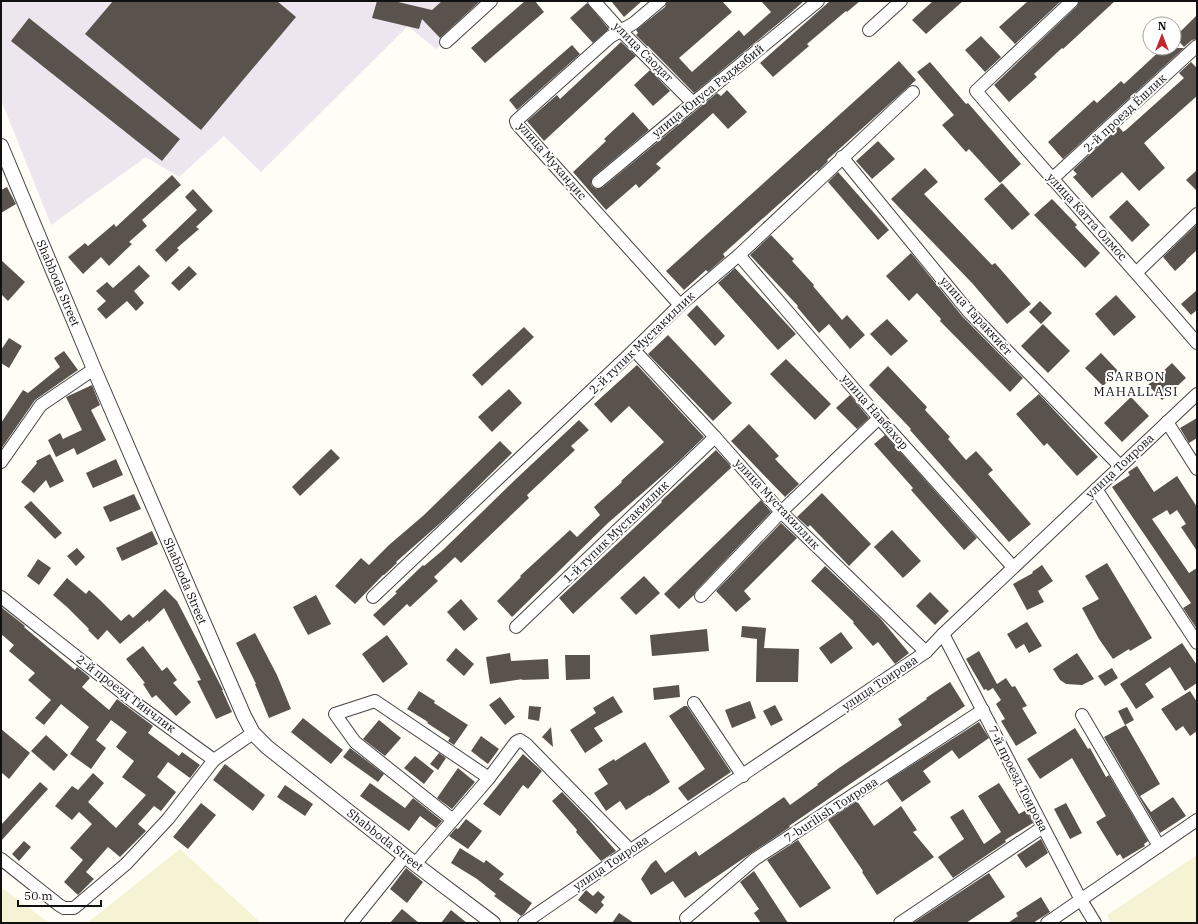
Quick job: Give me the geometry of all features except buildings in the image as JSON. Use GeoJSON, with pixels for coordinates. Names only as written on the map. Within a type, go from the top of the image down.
{"type":"FeatureCollection","features":[{"type":"Feature","properties":{"kind":"street"},"geometry":{"type":"LineString","coordinates":[[446,42],[491,1]]}},
{"type":"Feature","properties":{"kind":"street","name":"улица Саодат"},"geometry":{"type":"LineString","coordinates":[[594,1],[620,30],[693,102]]}},
{"type":"Feature","properties":{"kind":"street","name":"улица Мухандис"},"geometry":{"type":"LineString","coordinates":[[660,1],[634,23],[610,37],[516,121],[517,124],[680,305]]}},
{"type":"Feature","properties":{"kind":"street","name":"улица Юнуса Раджабий"},"geometry":{"type":"LineString","coordinates":[[598,182],[693,102],[818,1]]}},
{"type":"Feature","properties":{"kind":"street"},"geometry":{"type":"LineString","coordinates":[[869,30],[901,1]]}},
{"type":"Feature","properties":{"kind":"street","name":"улица Катта Олмос"},"geometry":{"type":"LineString","coordinates":[[1072,1],[976,91],[1197,343]]}},
{"type":"Feature","properties":{"kind":"street","name":"2-й проезд Ёшлик"},"geometry":{"type":"LineString","coordinates":[[1052,179],[1197,46]]}},
{"type":"Feature","properties":{"kind":"street","name":"2-й тупик Мустакиллик"},"geometry":{"type":"LineString","coordinates":[[373,597],[680,305],[738,255],[913,92]]}},
{"type":"Feature","properties":{"kind":"street","name":"Shabboda Street"},"geometry":{"type":"LineString","coordinates":[[2,155],[244,716],[253,733],[267,747],[410,860],[493,923]]}},
{"type":"Feature","properties":{"kind":"street","name":"улица Тараккиёт"},"geometry":{"type":"LineString","coordinates":[[842,157],[968,311],[1120,466]]}},
{"type":"Feature","properties":{"kind":"street"},"geometry":{"type":"LineString","coordinates":[[1136,272],[1197,214]]}},
{"type":"Feature","properties":{"kind":"street","name":"улица Навбахор"},"geometry":{"type":"LineString","coordinates":[[738,255],[879,418],[1013,567]]}},
{"type":"Feature","properties":{"kind":"street","name":"улица Мустакиллик"},"geometry":{"type":"LineString","coordinates":[[634,350],[715,437],[781,512],[926,652]]}},
{"type":"Feature","properties":{"kind":"street"},"geometry":{"type":"LineString","coordinates":[[1,462],[41,405],[94,369]]}},
{"type":"Feature","properties":{"kind":"street","name":"улица Тоирова"},"geometry":{"type":"LineString","coordinates":[[524,923],[630,850],[926,652],[1013,567],[1197,394]]}},
{"type":"Feature","properties":{"kind":"street"},"geometry":{"type":"LineString","coordinates":[[701,596],[781,512],[879,418]]}},
{"type":"Feature","properties":{"kind":"street"},"geometry":{"type":"LineString","coordinates":[[1167,422],[1197,469]]}},
{"type":"Feature","properties":{"kind":"street","name":"1-й тупик Мустакиллик"},"geometry":{"type":"LineString","coordinates":[[516,627],[715,437]]}},
{"type":"Feature","properties":{"kind":"street"},"geometry":{"type":"LineString","coordinates":[[1096,489],[1197,643]]}},
{"type":"Feature","properties":{"kind":"street","name":"2-й проезд Тинчлик"},"geometry":{"type":"LineString","coordinates":[[1,597],[134,702],[214,760]]}},
{"type":"Feature","properties":{"kind":"street","name":"7-й проезд Тоирова"},"geometry":{"type":"LineString","coordinates":[[943,634],[1081,900],[1095,923]]}},
{"type":"Feature","properties":{"kind":"street"},"geometry":{"type":"LineString","coordinates":[[453,820],[355,742],[335,714],[375,701],[488,778]]}},
{"type":"Feature","properties":{"kind":"street"},"geometry":{"type":"LineString","coordinates":[[694,703],[742,776]]}},
{"type":"Feature","properties":{"kind":"street","name":"7-burilish Тоирова"},"geometry":{"type":"LineString","coordinates":[[686,918],[755,859],[983,710]]}},
{"type":"Feature","properties":{"kind":"street"},"geometry":{"type":"LineString","coordinates":[[1082,714],[1159,846]]}},
{"type":"Feature","properties":{"kind":"street"},"geometry":{"type":"LineString","coordinates":[[1,859],[59,905],[64,908],[74,908],[126,864],[168,819],[214,760],[253,733]]}},
{"type":"Feature","properties":{"kind":"street"},"geometry":{"type":"LineString","coordinates":[[351,923],[410,860],[453,820],[516,742],[520,740],[526,744],[630,850]]}},
{"type":"Feature","properties":{"kind":"street"},"geometry":{"type":"LineString","coordinates":[[1047,923],[1197,820]]}},
{"type":"Feature","properties":{"kind":"street"},"geometry":{"type":"LineString","coordinates":[[900,923],[1043,827]]}},
{"type":"Feature","properties":{"kind":"shaded area"},"geometry":{"type":"Polygon","coordinates":[[[1,1],[489,1],[436,49],[408,26],[261,172],[224,136],[179,177],[146,157],[51,225],[1,100],[1,1]]]}},
{"type":"Feature","properties":{"kind":"shaded area"},"geometry":{"type":"Polygon","coordinates":[[[180,849],[261,923],[87,923],[180,849]]]}},
{"type":"Feature","properties":{"kind":"shaded area"},"geometry":{"type":"Polygon","coordinates":[[[1197,855],[1197,923],[1111,923],[1107,915],[1197,855]]]}},
{"type":"Feature","properties":{"kind":"shaded area"},"geometry":{"type":"Polygon","coordinates":[[[1,887],[49,923],[1,923],[1,887]]]}},
{"type":"Feature","properties":{"kind":"district","name":"SARBON MAHALLASI"},"geometry":{"type":"Point","coordinates":[1136,384]}}]}
